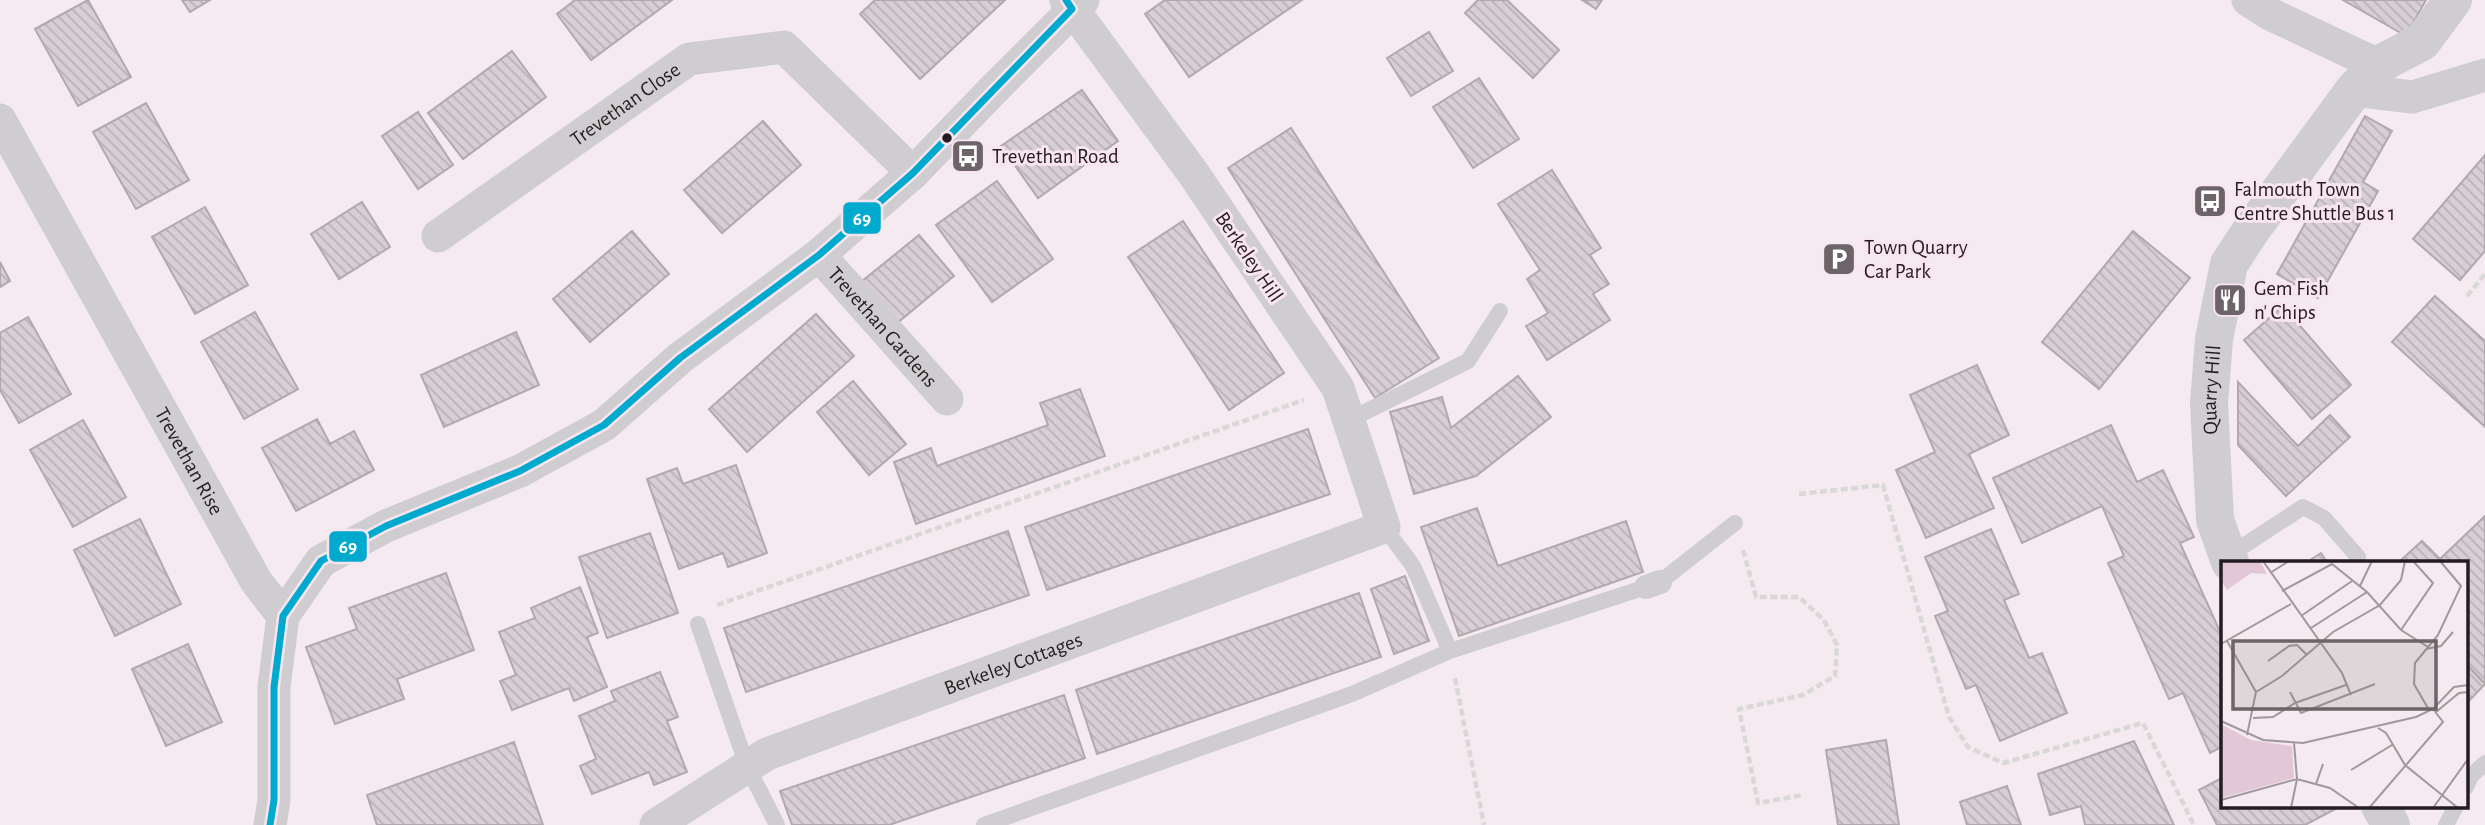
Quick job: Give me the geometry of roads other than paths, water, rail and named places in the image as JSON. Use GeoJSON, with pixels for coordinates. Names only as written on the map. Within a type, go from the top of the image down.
{"type":"FeatureCollection","features":[{"type":"Feature","properties":{"kind":"street"},"geometry":{"type":"LineString","coordinates":[[2248,0],[2366,77],[2412,97],[2485,75]]}},
{"type":"Feature","properties":{"kind":"street"},"geometry":{"type":"LineString","coordinates":[[2366,77],[2421,43],[2453,0]]}},
{"type":"Feature","properties":{"kind":"street"},"geometry":{"type":"LineString","coordinates":[[270,825],[274,800],[274,687],[283,616],[321,561],[386,526],[520,471],[604,425],[680,359],[819,255],[913,173],[1074,3]]}},
{"type":"Feature","properties":{"kind":"street","name":"Berkeley Hill"},"geometry":{"type":"LineString","coordinates":[[1074,3],[1338,388],[1384,527]]}},
{"type":"Feature","properties":{"kind":"street","name":"Trevethan Close"},"geometry":{"type":"LineString","coordinates":[[438,236],[689,58],[784,47],[913,173]]}},
{"type":"Feature","properties":{"kind":"street","name":"Quarry Hill"},"geometry":{"type":"LineString","coordinates":[[2229,559],[2215,520],[2209,403],[2214,339],[2229,264],[2252,229],[2366,77]]}},
{"type":"Feature","properties":{"kind":"street","name":"Trevethan Rise"},"geometry":{"type":"LineString","coordinates":[[0,120],[256,581],[283,616]]}},
{"type":"Feature","properties":{"kind":"street","name":"Trevethan Gardens"},"geometry":{"type":"LineString","coordinates":[[819,255],[947,399]]}},
{"type":"Feature","properties":{"kind":"street","name":"Berkeley Cottages"},"geometry":{"type":"LineString","coordinates":[[656,825],[767,754],[1384,527]]}},
{"type":"Feature","properties":{"kind":"street"},"geometry":{"type":"LineString","coordinates":[[2381,808],[2391,825]]}},
{"type":"Feature","properties":{"kind":"lane"},"geometry":{"type":"LineString","coordinates":[[1349,420],[1468,360],[1500,311]]}},
{"type":"Feature","properties":{"kind":"lane"},"geometry":{"type":"LineString","coordinates":[[2229,559],[2303,507],[2324,518],[2358,557]]}},
{"type":"Feature","properties":{"kind":"lane"},"geometry":{"type":"LineString","coordinates":[[984,825],[1352,694],[1450,651],[1653,584],[1735,523]]}},
{"type":"Feature","properties":{"kind":"lane"},"geometry":{"type":"LineString","coordinates":[[1384,527],[1413,566],[1450,651]]}},
{"type":"Feature","properties":{"kind":"lane"},"geometry":{"type":"LineString","coordinates":[[698,624],[747,766],[777,825]]}},
{"type":"Feature","properties":{"kind":"lane"},"geometry":{"type":"LineString","coordinates":[[2468,783],[2485,763]]}},
{"type":"Feature","properties":{"kind":"lane"},"geometry":{"type":"LineString","coordinates":[[2446,825],[2455,808]]}},
{"type":"Feature","properties":{"kind":"place","name":"Trevethan Road"},"geometry":{"type":"Point","coordinates":[968,156]}},
{"type":"Feature","properties":{"kind":"place","name":"Falmouth Town Centre Shuttle Bus 1"},"geometry":{"type":"Point","coordinates":[2210,201]}},
{"type":"Feature","properties":{"kind":"place","name":"Town Quarry Car Park"},"geometry":{"type":"Point","coordinates":[1839,259]}},
{"type":"Feature","properties":{"kind":"place","name":"Gem Fish n' Chips"},"geometry":{"type":"Point","coordinates":[2230,300]}}]}
